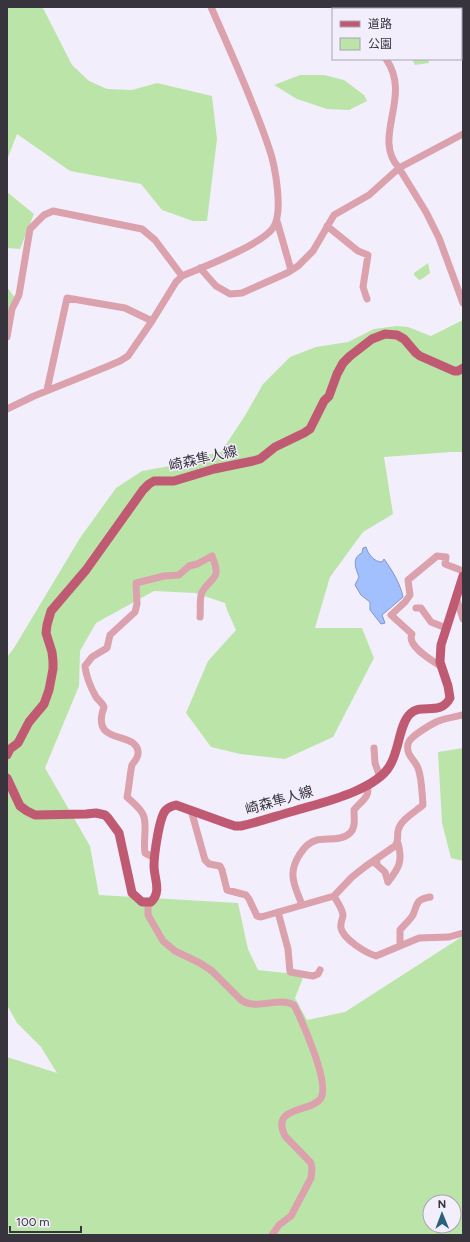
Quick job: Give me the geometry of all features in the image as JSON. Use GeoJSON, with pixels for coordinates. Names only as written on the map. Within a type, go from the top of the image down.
{"type":"FeatureCollection","features":[{"type":"Feature","properties":{"kind":"main road","name":"崎森隼人線"},"geometry":{"type":"LineString","coordinates":[[7,755],[10,749],[18,743],[29,722],[44,704],[49,690],[53,661],[52,652],[46,633],[46,625],[51,611],[86,570],[143,490],[149,484],[154,481],[174,481],[214,469],[260,459],[274,447],[304,433],[310,429],[324,401],[329,396],[336,374],[343,363],[372,339],[378,336],[385,334],[397,335],[404,339],[420,356],[454,371],[458,371],[463,368]]}},
{"type":"Feature","properties":{"kind":"main road","name":"崎森隼人線"},"geometry":{"type":"LineString","coordinates":[[148,902],[153,900],[157,890],[154,868],[155,858],[161,821],[164,812],[169,807],[176,805],[235,826],[241,826],[338,798],[380,777],[389,768],[405,722],[410,714],[419,709],[438,709],[448,702],[450,698],[442,667],[441,646],[463,576]]}},
{"type":"Feature","properties":{"kind":"main road"},"geometry":{"type":"LineString","coordinates":[[7,778],[20,806],[34,815],[79,815],[96,813],[105,815],[119,833],[132,893],[142,902],[148,902]]}},
{"type":"Feature","properties":{"kind":"street"},"geometry":{"type":"LineString","coordinates":[[210,7],[246,88],[270,149],[279,205],[277,220],[291,270]]}},
{"type":"Feature","properties":{"kind":"street"},"geometry":{"type":"LineString","coordinates":[[387,60],[392,68],[396,89],[388,143],[390,154],[394,163],[399,168],[426,212],[439,238],[463,303]]}},
{"type":"Feature","properties":{"kind":"street"},"geometry":{"type":"LineString","coordinates":[[200,268],[216,286],[230,294],[242,294],[291,270],[298,266],[313,251],[334,215],[370,195],[399,168],[463,134]]}},
{"type":"Feature","properties":{"kind":"street"},"geometry":{"type":"LineString","coordinates":[[7,337],[12,309],[19,295],[30,229],[44,214],[53,211],[142,229],[155,240],[182,276]]}},
{"type":"Feature","properties":{"kind":"street"},"geometry":{"type":"LineString","coordinates":[[7,409],[47,390],[120,361],[128,356],[176,282],[182,276],[255,242],[268,233],[277,220]]}},
{"type":"Feature","properties":{"kind":"street"},"geometry":{"type":"LineString","coordinates":[[327,226],[358,250],[368,255],[363,287],[367,298]]}},
{"type":"Feature","properties":{"kind":"street"},"geometry":{"type":"LineString","coordinates":[[47,390],[67,298],[125,308],[152,321]]}},
{"type":"Feature","properties":{"kind":"street"},"geometry":{"type":"LineString","coordinates":[[155,858],[145,852],[144,816],[127,797],[132,766],[138,759],[136,745],[128,740],[112,736],[106,731],[101,720],[104,706],[102,702],[96,698],[86,673],[85,666],[92,656],[107,648],[110,635],[135,612],[137,604],[136,583],[164,576],[180,575],[189,566],[197,564],[212,556],[217,571],[214,579],[202,593],[200,617]]}},
{"type":"Feature","properties":{"kind":"street"},"geometry":{"type":"LineString","coordinates":[[442,667],[419,651],[411,641],[410,638],[412,634],[391,615],[410,595],[408,580],[437,556],[446,557],[445,564],[463,571]]}},
{"type":"Feature","properties":{"kind":"street"},"geometry":{"type":"LineString","coordinates":[[456,597],[463,619]]}},
{"type":"Feature","properties":{"kind":"street"},"geometry":{"type":"LineString","coordinates":[[416,608],[421,608],[433,624],[446,628]]}},
{"type":"Feature","properties":{"kind":"street"},"geometry":{"type":"LineString","coordinates":[[378,858],[376,864],[385,872],[388,882],[400,864],[398,829],[406,819],[423,806],[417,766],[409,754],[408,744],[411,738],[436,722],[463,715]]}},
{"type":"Feature","properties":{"kind":"street"},"geometry":{"type":"LineString","coordinates":[[374,748],[374,763],[380,777]]}},
{"type":"Feature","properties":{"kind":"street"},"geometry":{"type":"LineString","coordinates":[[302,905],[293,876],[293,870],[300,854],[308,844],[316,840],[340,837],[350,833],[354,827],[354,810],[367,796],[369,790],[367,784]]}},
{"type":"Feature","properties":{"kind":"street"},"geometry":{"type":"LineString","coordinates":[[191,810],[205,860],[209,864],[220,866],[227,890],[246,895],[257,916],[260,917],[334,896],[352,877],[391,850],[398,843]]}},
{"type":"Feature","properties":{"kind":"street"},"geometry":{"type":"LineString","coordinates":[[334,896],[343,912],[341,930],[344,935],[366,953],[376,956],[419,938],[449,937],[463,933]]}},
{"type":"Feature","properties":{"kind":"street"},"geometry":{"type":"LineString","coordinates":[[400,946],[400,930],[411,918],[416,904],[420,900],[430,897]]}},
{"type":"Feature","properties":{"kind":"street"},"geometry":{"type":"LineString","coordinates":[[148,902],[148,915],[159,936],[175,952],[212,971],[246,1004],[287,1002],[294,1005],[308,1035],[320,1071],[323,1087],[321,1098],[317,1102],[290,1112],[285,1116],[282,1131],[311,1163],[311,1178],[291,1216],[279,1224],[272,1235]]}},
{"type":"Feature","properties":{"kind":"street"},"geometry":{"type":"LineString","coordinates":[[278,912],[288,949],[290,972],[313,976],[318,974],[320,970]]}},
{"type":"Feature","properties":{"kind":"green space"},"geometry":{"type":"Polygon","coordinates":[[[7,7],[43,8],[72,65],[89,81],[107,89],[132,90],[157,83],[212,96],[217,139],[207,221],[193,221],[162,210],[141,184],[70,171],[17,134],[7,160],[7,7]]]}},
{"type":"Feature","properties":{"kind":"green space"},"geometry":{"type":"Polygon","coordinates":[[[412,60],[428,60],[429,63],[415,65],[412,60]]]}},
{"type":"Feature","properties":{"kind":"green space"},"geometry":{"type":"Polygon","coordinates":[[[300,75],[324,75],[344,80],[364,95],[367,101],[349,110],[327,109],[297,99],[274,85],[300,75]]]}},
{"type":"Feature","properties":{"kind":"green space"},"geometry":{"type":"Polygon","coordinates":[[[7,192],[34,214],[20,249],[7,248],[7,192]]]}},
{"type":"Feature","properties":{"kind":"green space"},"geometry":{"type":"Polygon","coordinates":[[[428,263],[430,273],[419,280],[414,273],[428,263]]]}},
{"type":"Feature","properties":{"kind":"green space"},"geometry":{"type":"Polygon","coordinates":[[[7,287],[18,302],[7,324],[7,287]]]}},
{"type":"Feature","properties":{"kind":"green space"},"geometry":{"type":"Polygon","coordinates":[[[463,320],[463,452],[384,457],[393,514],[363,532],[330,577],[315,628],[362,628],[374,658],[333,737],[285,759],[240,754],[211,747],[186,713],[208,661],[236,630],[225,603],[195,593],[154,591],[96,623],[80,651],[79,686],[45,768],[90,846],[99,895],[238,903],[248,949],[258,970],[304,975],[295,998],[307,1020],[345,1012],[463,936],[463,1235],[7,1235],[7,1057],[57,1073],[41,1047],[17,1023],[7,1005],[7,657],[14,648],[80,538],[116,488],[142,471],[170,466],[197,457],[221,452],[246,414],[263,384],[290,357],[316,347],[348,342],[374,329],[397,326],[408,327],[431,336],[463,320]]]}},
{"type":"Feature","properties":{"kind":"green space"},"geometry":{"type":"Polygon","coordinates":[[[463,748],[463,861],[451,858],[442,823],[438,752],[463,748]]]}},
{"type":"Feature","properties":{"kind":"water"},"geometry":{"type":"Polygon","coordinates":[[[366,547],[374,559],[382,562],[384,559],[400,587],[403,597],[382,615],[385,623],[381,624],[370,610],[370,602],[361,595],[355,585],[359,577],[355,561],[356,558],[362,553],[363,548],[366,547]]]}}]}
